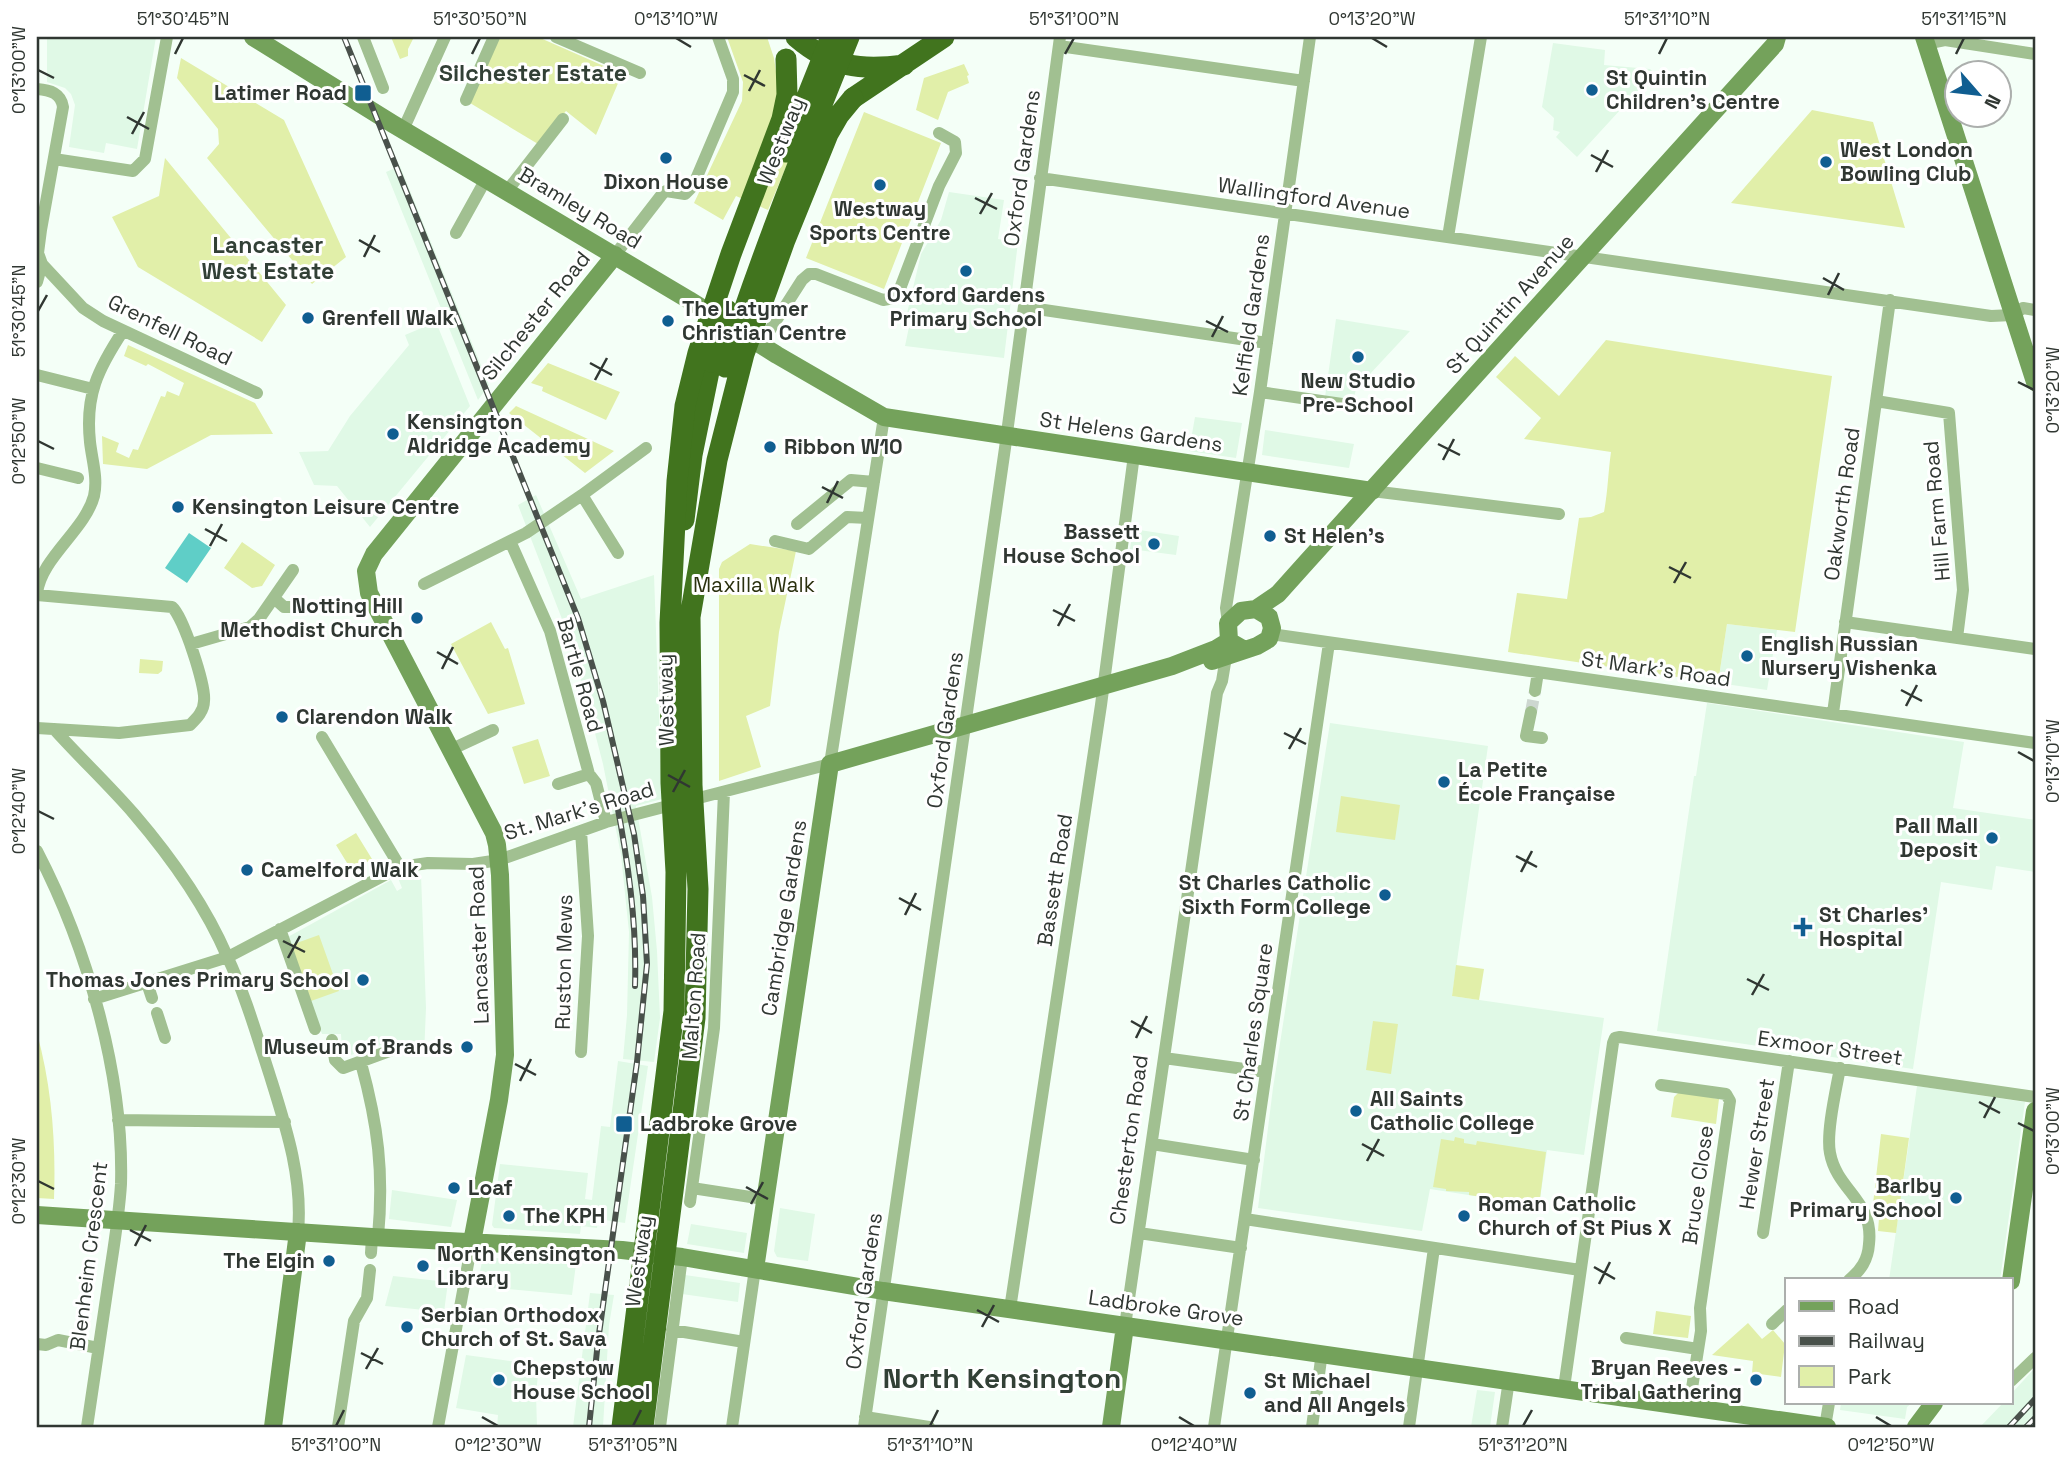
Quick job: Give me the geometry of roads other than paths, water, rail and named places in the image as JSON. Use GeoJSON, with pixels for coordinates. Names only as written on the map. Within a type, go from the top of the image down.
{"type":"FeatureCollection","features":[{"type":"Feature","properties":{"kind":"highway"},"geometry":{"type":"LineString","coordinates":[[680,620],[677,481],[685,406],[698,353],[731,254],[782,119],[787,95],[782,37]]}},
{"type":"Feature","properties":{"kind":"highway"},"geometry":{"type":"LineString","coordinates":[[796,37],[817,53],[845,65],[879,68],[904,65]]}},
{"type":"Feature","properties":{"kind":"highway","name":"Westway"},"geometry":{"type":"LineString","coordinates":[[622,1427],[674,1011],[676,872],[671,783],[692,455],[711,362],[734,287],[760,214],[831,37]]}},
{"type":"Feature","properties":{"kind":"highway","name":"Westway"},"geometry":{"type":"LineString","coordinates":[[643,1427],[647,1377],[695,1018],[698,889],[680,620],[704,461],[725,367],[767,244],[849,37]]}},
{"type":"Feature","properties":{"kind":"highway"},"geometry":{"type":"LineString","coordinates":[[680,620],[744,354],[785,240],[828,134],[853,98],[943,37]]}},
{"type":"Feature","properties":{"kind":"main road","name":"Bramley Road"},"geometry":{"type":"LineString","coordinates":[[253,37],[884,416]]}},
{"type":"Feature","properties":{"kind":"main road","name":"St Quintin Avenue"},"geometry":{"type":"LineString","coordinates":[[1243,627],[1278,594],[1780,39]]}},
{"type":"Feature","properties":{"kind":"main road"},"geometry":{"type":"LineString","coordinates":[[1920,39],[2035,382]]}},
{"type":"Feature","properties":{"kind":"main road","name":"Silchester Road"},"geometry":{"type":"LineString","coordinates":[[366,571],[380,546],[615,255]]}},
{"type":"Feature","properties":{"kind":"main road","name":"St Helens Gardens"},"geometry":{"type":"LineString","coordinates":[[884,416],[1372,491]]}},
{"type":"Feature","properties":{"kind":"main road","name":"Lancaster Road"},"geometry":{"type":"LineString","coordinates":[[366,571],[369,593],[494,834],[499,860],[505,1055],[472,1242]]}},
{"type":"Feature","properties":{"kind":"main road","name":"St. Mark's Road"},"geometry":{"type":"LineString","coordinates":[[830,764],[1172,666],[1216,649],[1243,627]]}},
{"type":"Feature","properties":{"kind":"main road","name":"St. Mark's Road"},"geometry":{"type":"LineString","coordinates":[[1172,666],[1208,662],[1243,627]]}},
{"type":"Feature","properties":{"kind":"main road","name":"Cambridge Gardens"},"geometry":{"type":"LineString","coordinates":[[755,1269],[830,764]]}},
{"type":"Feature","properties":{"kind":"main road"},"geometry":{"type":"LineString","coordinates":[[2012,1278],[2035,1111]]}},
{"type":"Feature","properties":{"kind":"main road","name":"Ladbroke Grove"},"geometry":{"type":"LineString","coordinates":[[37,1215],[298,1232],[374,1242],[472,1242],[622,1250],[682,1257],[883,1291],[1322,1352],[1826,1427]]}},
{"type":"Feature","properties":{"kind":"main road"},"geometry":{"type":"LineString","coordinates":[[273,1427],[298,1232]]}},
{"type":"Feature","properties":{"kind":"main road","name":"Chesterton Road"},"geometry":{"type":"LineString","coordinates":[[1111,1427],[1125,1326]]}},
{"type":"Feature","properties":{"kind":"main road"},"geometry":{"type":"LineString","coordinates":[[1916,1427],[1933,1404]]}},
{"type":"Feature","properties":{"kind":"street"},"geometry":{"type":"LineString","coordinates":[[54,159],[133,171],[140,166],[145,159],[167,37]]}},
{"type":"Feature","properties":{"kind":"street"},"geometry":{"type":"LineString","coordinates":[[363,37],[383,88]]}},
{"type":"Feature","properties":{"kind":"street"},"geometry":{"type":"LineString","coordinates":[[404,130],[445,37]]}},
{"type":"Feature","properties":{"kind":"street"},"geometry":{"type":"LineString","coordinates":[[466,100],[494,37]]}},
{"type":"Feature","properties":{"kind":"street"},"geometry":{"type":"LineString","coordinates":[[556,37],[640,73]]}},
{"type":"Feature","properties":{"kind":"street"},"geometry":{"type":"LineString","coordinates":[[615,255],[663,193],[666,191],[685,194],[693,186],[733,92],[733,79],[718,37]]}},
{"type":"Feature","properties":{"kind":"street","name":"Kelfield Gardens"},"geometry":{"type":"LineString","coordinates":[[1243,627],[1247,472],[1310,37]]}},
{"type":"Feature","properties":{"kind":"street"},"geometry":{"type":"LineString","coordinates":[[1448,237],[1480,37]]}},
{"type":"Feature","properties":{"kind":"street"},"geometry":{"type":"LineString","coordinates":[[1920,39],[1945,40],[2035,54]]}},
{"type":"Feature","properties":{"kind":"street"},"geometry":{"type":"LineString","coordinates":[[1059,41],[1304,81]]}},
{"type":"Feature","properties":{"kind":"street","name":"Oxford Gardens"},"geometry":{"type":"LineString","coordinates":[[864,1422],[1006,436],[1059,41]]}},
{"type":"Feature","properties":{"kind":"street"},"geometry":{"type":"LineString","coordinates":[[37,282],[41,264],[38,253],[39,230],[63,107],[62,100],[53,92],[40,89]]}},
{"type":"Feature","properties":{"kind":"street"},"geometry":{"type":"LineString","coordinates":[[507,191],[563,119]]}},
{"type":"Feature","properties":{"kind":"street"},"geometry":{"type":"LineString","coordinates":[[761,344],[802,280],[809,274],[816,274],[883,300],[894,298],[939,186],[956,153],[955,142],[939,133]]}},
{"type":"Feature","properties":{"kind":"street","name":"Wallingford Avenue"},"geometry":{"type":"LineString","coordinates":[[1040,178],[1992,316],[2013,315],[2023,308],[2035,310]]}},
{"type":"Feature","properties":{"kind":"street"},"geometry":{"type":"LineString","coordinates":[[456,233],[486,179]]}},
{"type":"Feature","properties":{"kind":"street","name":"Grenfell Road"},"geometry":{"type":"LineString","coordinates":[[41,264],[83,308],[123,331],[257,393]]}},
{"type":"Feature","properties":{"kind":"street","name":"Oakworth Road"},"geometry":{"type":"LineString","coordinates":[[1833,713],[1889,300]]}},
{"type":"Feature","properties":{"kind":"street"},"geometry":{"type":"LineString","coordinates":[[1024,307],[1267,343]]}},
{"type":"Feature","properties":{"kind":"street"},"geometry":{"type":"LineString","coordinates":[[37,728],[120,733],[190,725],[205,703],[191,644],[178,612],[172,607],[37,594],[43,573],[93,499],[95,473],[89,426],[93,389],[104,360],[123,331]]}},
{"type":"Feature","properties":{"kind":"street"},"geometry":{"type":"LineString","coordinates":[[37,375],[93,389]]}},
{"type":"Feature","properties":{"kind":"street"},"geometry":{"type":"LineString","coordinates":[[1260,392],[1349,405]]}},
{"type":"Feature","properties":{"kind":"street","name":"Hill Farm Road"},"geometry":{"type":"LineString","coordinates":[[1876,401],[1949,413],[1963,590],[1957,638]]}},
{"type":"Feature","properties":{"kind":"street","name":"Cambridge Gardens"},"geometry":{"type":"LineString","coordinates":[[830,764],[884,416]]}},
{"type":"Feature","properties":{"kind":"street"},"geometry":{"type":"LineString","coordinates":[[424,584],[510,541],[582,495],[646,448]]}},
{"type":"Feature","properties":{"kind":"street","name":"Bassett Road"},"geometry":{"type":"LineString","coordinates":[[1010,1309],[1103,687],[1134,455]]}},
{"type":"Feature","properties":{"kind":"street"},"geometry":{"type":"LineString","coordinates":[[37,468],[76,477],[76,463]]}},
{"type":"Feature","properties":{"kind":"street"},"geometry":{"type":"LineString","coordinates":[[797,524],[851,480],[874,482]]}},
{"type":"Feature","properties":{"kind":"street"},"geometry":{"type":"LineString","coordinates":[[1372,491],[1559,514]]}},
{"type":"Feature","properties":{"kind":"street"},"geometry":{"type":"LineString","coordinates":[[582,495],[618,553]]}},
{"type":"Feature","properties":{"kind":"street"},"geometry":{"type":"LineString","coordinates":[[775,541],[809,549],[847,517],[868,518]]}},
{"type":"Feature","properties":{"kind":"street","name":"Bartle Road"},"geometry":{"type":"LineString","coordinates":[[510,541],[550,631],[589,774],[596,783],[606,822]]}},
{"type":"Feature","properties":{"kind":"street"},"geometry":{"type":"LineString","coordinates":[[191,644],[250,627],[259,619],[293,570]]}},
{"type":"Feature","properties":{"kind":"street"},"geometry":{"type":"LineString","coordinates":[[274,598],[284,607],[300,607]]}},
{"type":"Feature","properties":{"kind":"street"},"geometry":{"type":"LineString","coordinates":[[1845,622],[2035,649]]}},
{"type":"Feature","properties":{"kind":"street","name":"St Mark's Road"},"geometry":{"type":"LineString","coordinates":[[1243,627],[1329,643],[2035,743]]}},
{"type":"Feature","properties":{"kind":"street","name":"Chesterton Road"},"geometry":{"type":"LineString","coordinates":[[1125,1326],[1217,693],[1243,627]]}},
{"type":"Feature","properties":{"kind":"street","name":"St Charles Square"},"geometry":{"type":"LineString","coordinates":[[1214,1427],[1329,643]]}},
{"type":"Feature","properties":{"kind":"street","name":"Chesterton Road"},"geometry":{"type":"LineString","coordinates":[[1208,662],[1213,671],[1217,693]]}},
{"type":"Feature","properties":{"kind":"street"},"geometry":{"type":"LineString","coordinates":[[1535,691],[1538,672]]}},
{"type":"Feature","properties":{"kind":"street"},"geometry":{"type":"LineString","coordinates":[[1531,712],[1526,736],[1542,738]]}},
{"type":"Feature","properties":{"kind":"street"},"geometry":{"type":"LineString","coordinates":[[54,729],[162,848],[199,904],[228,957],[285,1122],[299,1190],[298,1232]]}},
{"type":"Feature","properties":{"kind":"street"},"geometry":{"type":"LineString","coordinates":[[450,750],[493,730]]}},
{"type":"Feature","properties":{"kind":"street"},"geometry":{"type":"LineString","coordinates":[[321,737],[400,867]]}},
{"type":"Feature","properties":{"kind":"street","name":"St. Mark's Road"},"geometry":{"type":"LineString","coordinates":[[93,999],[228,957],[400,867],[428,863],[473,864],[499,860],[606,822],[830,764]]}},
{"type":"Feature","properties":{"kind":"street"},"geometry":{"type":"LineString","coordinates":[[558,784],[589,774]]}},
{"type":"Feature","properties":{"kind":"street","name":"Malton Road"},"geometry":{"type":"LineString","coordinates":[[690,1202],[713,1028],[724,792]]}},
{"type":"Feature","properties":{"kind":"street","name":"Ruston Mews"},"geometry":{"type":"LineString","coordinates":[[581,831],[588,936],[581,1052]]}},
{"type":"Feature","properties":{"kind":"street","name":"Blenheim Crescent"},"geometry":{"type":"LineString","coordinates":[[37,851],[62,903],[93,999],[115,1087],[118,1120],[121,1185],[87,1427]]}},
{"type":"Feature","properties":{"kind":"street"},"geometry":{"type":"LineString","coordinates":[[280,929],[315,1029]]}},
{"type":"Feature","properties":{"kind":"street"},"geometry":{"type":"LineString","coordinates":[[147,983],[152,998]]}},
{"type":"Feature","properties":{"kind":"street"},"geometry":{"type":"LineString","coordinates":[[156,1013],[165,1038]]}},
{"type":"Feature","properties":{"kind":"street","name":"Exmoor Street"},"geometry":{"type":"LineString","coordinates":[[1580,1270],[1615,1038],[2035,1097]]}},
{"type":"Feature","properties":{"kind":"street"},"geometry":{"type":"LineString","coordinates":[[332,1040],[338,1065],[343,1068],[392,1050]]}},
{"type":"Feature","properties":{"kind":"street"},"geometry":{"type":"LineString","coordinates":[[1164,1058],[1266,1072]]}},
{"type":"Feature","properties":{"kind":"street","name":"Hewer Street"},"geometry":{"type":"LineString","coordinates":[[1763,1233],[1789,1061]]}},
{"type":"Feature","properties":{"kind":"street"},"geometry":{"type":"LineString","coordinates":[[361,1063],[380,1150],[382,1190],[374,1242]]}},
{"type":"Feature","properties":{"kind":"street"},"geometry":{"type":"LineString","coordinates":[[1840,1068],[1829,1150],[1838,1174],[1860,1204],[1869,1223],[1867,1257],[1852,1278]]}},
{"type":"Feature","properties":{"kind":"street","name":"Bruce Close"},"geometry":{"type":"LineString","coordinates":[[1661,1085],[1726,1094],[1730,1101],[1700,1308],[1701,1331],[1689,1407]]}},
{"type":"Feature","properties":{"kind":"street"},"geometry":{"type":"LineString","coordinates":[[118,1120],[285,1122]]}},
{"type":"Feature","properties":{"kind":"street"},"geometry":{"type":"LineString","coordinates":[[1152,1144],[1254,1160]]}},
{"type":"Feature","properties":{"kind":"street"},"geometry":{"type":"LineString","coordinates":[[692,1188],[764,1199]]}},
{"type":"Feature","properties":{"kind":"street"},"geometry":{"type":"LineString","coordinates":[[1245,1219],[1580,1270],[1564,1388]]}},
{"type":"Feature","properties":{"kind":"street"},"geometry":{"type":"LineString","coordinates":[[1139,1233],[1241,1248]]}},
{"type":"Feature","properties":{"kind":"street","name":"Lancaster Road"},"geometry":{"type":"LineString","coordinates":[[438,1427],[472,1242]]}},
{"type":"Feature","properties":{"kind":"street"},"geometry":{"type":"LineString","coordinates":[[1409,1427],[1434,1248]]}},
{"type":"Feature","properties":{"kind":"street"},"geometry":{"type":"LineString","coordinates":[[660,1427],[682,1257]]}},
{"type":"Feature","properties":{"kind":"street","name":"Cambridge Gardens"},"geometry":{"type":"LineString","coordinates":[[732,1427],[755,1269]]}},
{"type":"Feature","properties":{"kind":"street"},"geometry":{"type":"LineString","coordinates":[[338,1427],[354,1321],[368,1298],[370,1270]]}},
{"type":"Feature","properties":{"kind":"street"},"geometry":{"type":"LineString","coordinates":[[1772,1324],[1785,1312]]}},
{"type":"Feature","properties":{"kind":"street"},"geometry":{"type":"LineString","coordinates":[[672,1330],[744,1342]]}},
{"type":"Feature","properties":{"kind":"street"},"geometry":{"type":"LineString","coordinates":[[1626,1338],[1698,1349]]}},
{"type":"Feature","properties":{"kind":"street"},"geometry":{"type":"LineString","coordinates":[[37,1344],[46,1345],[58,1340],[98,1348]]}},
{"type":"Feature","properties":{"kind":"street"},"geometry":{"type":"LineString","coordinates":[[1311,1427],[1322,1352]]}},
{"type":"Feature","properties":{"kind":"street"},"geometry":{"type":"LineString","coordinates":[[2012,1380],[2035,1357]]}},
{"type":"Feature","properties":{"kind":"street"},"geometry":{"type":"LineString","coordinates":[[1502,1427],[1509,1380]]}},
{"type":"Feature","properties":{"kind":"street"},"geometry":{"type":"LineString","coordinates":[[1826,1427],[1829,1404]]}},
{"type":"Feature","properties":{"kind":"street"},"geometry":{"type":"LineString","coordinates":[[864,1422],[929,1427]]}},
{"type":"Feature","properties":{"kind":"water"},"geometry":{"type":"Polygon","coordinates":[[[189,533],[211,548],[187,583],[165,568],[189,533]]]}},
{"type":"Feature","properties":{"kind":"tunnel"},"geometry":{"type":"LineString","coordinates":[[1531,712],[1535,691]]}},
{"type":"Feature","properties":{"kind":"railway"},"geometry":{"type":"LineString","coordinates":[[344,37],[578,618],[603,701],[634,834],[643,896],[647,964],[637,1062],[598,1341],[589,1427]]}},
{"type":"Feature","properties":{"kind":"railway"},"geometry":{"type":"LineString","coordinates":[[616,799],[631,892],[635,986]]}},
{"type":"Feature","properties":{"kind":"railway"},"geometry":{"type":"LineString","coordinates":[[2009,1427],[2035,1399]]}},
{"type":"Feature","properties":{"kind":"railway"},"geometry":{"type":"LineString","coordinates":[[2026,1427],[2035,1418]]}},
{"type":"Feature","properties":{"kind":"place","name":"St Quintin Children's Centre"},"geometry":{"type":"Point","coordinates":[1592,90]}},
{"type":"Feature","properties":{"kind":"place","name":"Latimer Road"},"geometry":{"type":"Point","coordinates":[363,93]}},
{"type":"Feature","properties":{"kind":"place","name":"Dixon House"},"geometry":{"type":"Point","coordinates":[666,158]}},
{"type":"Feature","properties":{"kind":"place","name":"West London Bowling Club"},"geometry":{"type":"Point","coordinates":[1826,162]}},
{"type":"Feature","properties":{"kind":"place","name":"Westway Sports Centre"},"geometry":{"type":"Point","coordinates":[880,185]}},
{"type":"Feature","properties":{"kind":"place","name":"Oxford Gardens Primary School"},"geometry":{"type":"Point","coordinates":[966,271]}},
{"type":"Feature","properties":{"kind":"place","name":"Grenfell Walk"},"geometry":{"type":"Point","coordinates":[308,318]}},
{"type":"Feature","properties":{"kind":"place","name":"The Latymer Christian Centre"},"geometry":{"type":"Point","coordinates":[668,321]}},
{"type":"Feature","properties":{"kind":"place","name":"New Studio Pre-School"},"geometry":{"type":"Point","coordinates":[1358,357]}},
{"type":"Feature","properties":{"kind":"place","name":"Kensington Aldridge Academy"},"geometry":{"type":"Point","coordinates":[393,434]}},
{"type":"Feature","properties":{"kind":"place","name":"Ribbon W10"},"geometry":{"type":"Point","coordinates":[770,447]}},
{"type":"Feature","properties":{"kind":"place","name":"Kensington Leisure Centre"},"geometry":{"type":"Point","coordinates":[178,507]}},
{"type":"Feature","properties":{"kind":"place","name":"St Helen's"},"geometry":{"type":"Point","coordinates":[1270,536]}},
{"type":"Feature","properties":{"kind":"place","name":"Bassett House School"},"geometry":{"type":"Point","coordinates":[1154,544]}},
{"type":"Feature","properties":{"kind":"place","name":"Notting Hill Methodist Church"},"geometry":{"type":"Point","coordinates":[417,618]}},
{"type":"Feature","properties":{"kind":"place","name":"English Russian Nursery Vishenka"},"geometry":{"type":"Point","coordinates":[1747,656]}},
{"type":"Feature","properties":{"kind":"place","name":"Clarendon Walk"},"geometry":{"type":"Point","coordinates":[282,717]}},
{"type":"Feature","properties":{"kind":"place","name":"La Petite École Française"},"geometry":{"type":"Point","coordinates":[1444,782]}},
{"type":"Feature","properties":{"kind":"place","name":"Pall Mall Deposit"},"geometry":{"type":"Point","coordinates":[1992,838]}},
{"type":"Feature","properties":{"kind":"place","name":"Camelford Walk"},"geometry":{"type":"Point","coordinates":[247,870]}},
{"type":"Feature","properties":{"kind":"place","name":"St Charles Catholic Sixth Form College"},"geometry":{"type":"Point","coordinates":[1385,895]}},
{"type":"Feature","properties":{"kind":"place","name":"St Charles' Hospital"},"geometry":{"type":"Point","coordinates":[1803,927]}},
{"type":"Feature","properties":{"kind":"place","name":"Thomas Jones Primary School"},"geometry":{"type":"Point","coordinates":[363,980]}},
{"type":"Feature","properties":{"kind":"place","name":"Museum of Brands"},"geometry":{"type":"Point","coordinates":[467,1047]}},
{"type":"Feature","properties":{"kind":"place","name":"All Saints Catholic College"},"geometry":{"type":"Point","coordinates":[1356,1111]}},
{"type":"Feature","properties":{"kind":"place","name":"Ladbroke Grove"},"geometry":{"type":"Point","coordinates":[624,1124]}},
{"type":"Feature","properties":{"kind":"place","name":"Loaf"},"geometry":{"type":"Point","coordinates":[454,1188]}},
{"type":"Feature","properties":{"kind":"place","name":"Barlby Primary School"},"geometry":{"type":"Point","coordinates":[1956,1198]}},
{"type":"Feature","properties":{"kind":"place","name":"The KPH"},"geometry":{"type":"Point","coordinates":[509,1216]}},
{"type":"Feature","properties":{"kind":"place","name":"Roman Catholic Church of St Pius X"},"geometry":{"type":"Point","coordinates":[1464,1216]}},
{"type":"Feature","properties":{"kind":"place","name":"The Elgin"},"geometry":{"type":"Point","coordinates":[329,1261]}},
{"type":"Feature","properties":{"kind":"place","name":"North Kensington Library"},"geometry":{"type":"Point","coordinates":[423,1266]}},
{"type":"Feature","properties":{"kind":"place","name":"Serbian Orthodox Church of St. Sava"},"geometry":{"type":"Point","coordinates":[407,1327]}},
{"type":"Feature","properties":{"kind":"place","name":"Chepstow House School"},"geometry":{"type":"Point","coordinates":[499,1380]}},
{"type":"Feature","properties":{"kind":"place","name":"Bryan Reeves - Tribal Gathering"},"geometry":{"type":"Point","coordinates":[1756,1380]}},
{"type":"Feature","properties":{"kind":"place","name":"St Michael and All Angels"},"geometry":{"type":"Point","coordinates":[1250,1393]}},
{"type":"Feature","properties":{"kind":"district","name":"Silchester Estate"},"geometry":{"type":"Point","coordinates":[533,73]}},
{"type":"Feature","properties":{"kind":"district","name":"Lancaster West Estate"},"geometry":{"type":"Point","coordinates":[268,258]}},
{"type":"Feature","properties":{"kind":"district","name":"North Kensington"},"geometry":{"type":"Point","coordinates":[1002,1378]}},
{"type":"Feature","properties":{"kind":"park label","name":"Maxilla Walk"},"geometry":{"type":"Point","coordinates":[754,585]}}]}
